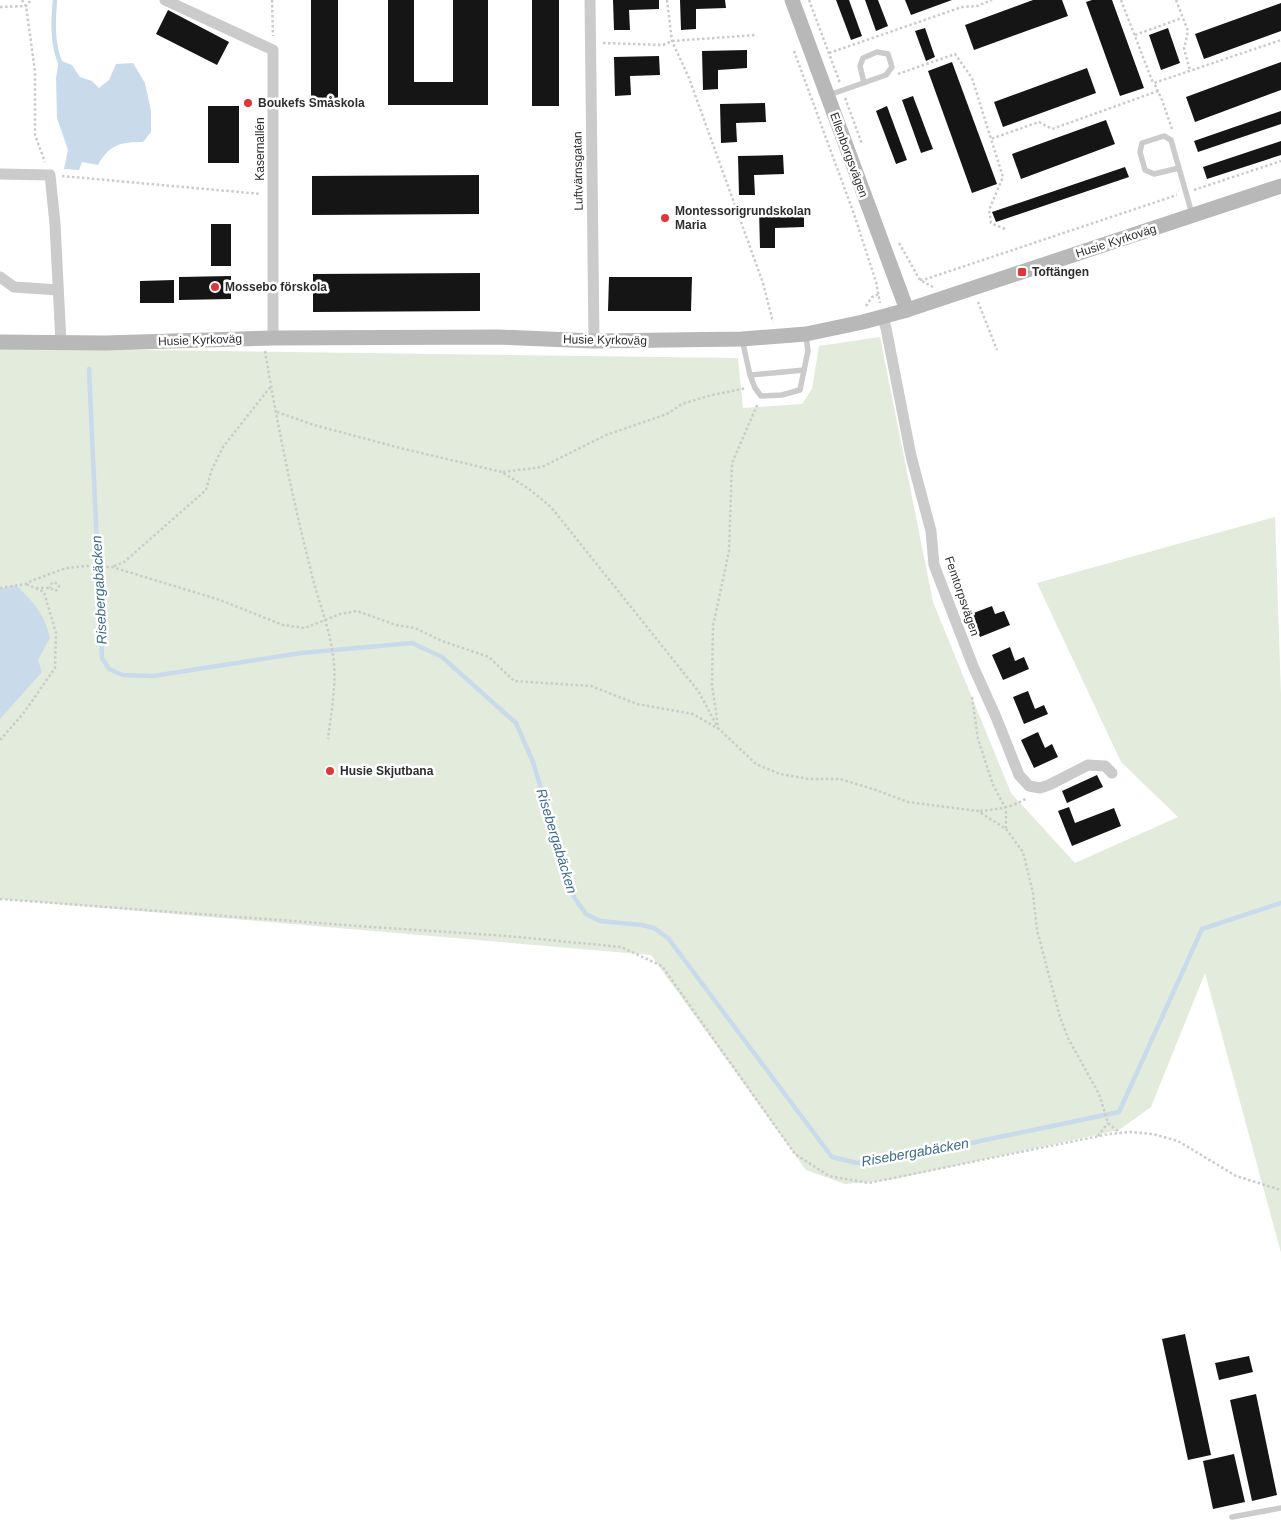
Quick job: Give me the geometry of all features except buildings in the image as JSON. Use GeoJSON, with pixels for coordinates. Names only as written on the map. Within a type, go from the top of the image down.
{"type":"FeatureCollection","features":[{"type":"Feature","properties":{"kind":"street"},"geometry":{"type":"LineString","coordinates":[[165,0],[273,50]]}},
{"type":"Feature","properties":{"kind":"street","name":"Luftvärnsgatan"},"geometry":{"type":"LineString","coordinates":[[590,0],[594,341]]}},
{"type":"Feature","properties":{"kind":"street","name":"Ellenborgsvägen"},"geometry":{"type":"LineString","coordinates":[[792,0],[907,310]]}},
{"type":"Feature","properties":{"kind":"street","name":"Kasernallén"},"geometry":{"type":"LineString","coordinates":[[268,338],[274,195],[273,50]]}},
{"type":"Feature","properties":{"kind":"street"},"geometry":{"type":"LineString","coordinates":[[0,174],[50,174],[55,224],[61,343]]}},
{"type":"Feature","properties":{"kind":"street","name":"Husie Kyrkoväg"},"geometry":{"type":"LineString","coordinates":[[0,342],[61,343],[268,338],[499,337],[594,341],[742,339],[806,334],[863,322],[907,310],[1281,186]]}},
{"type":"Feature","properties":{"kind":"street"},"geometry":{"type":"LineString","coordinates":[[0,277],[14,287],[58,290]]}},
{"type":"Feature","properties":{"kind":"street","name":"Femtorpsvägen"},"geometry":{"type":"LineString","coordinates":[[882,316],[911,456],[931,532],[934,565],[973,666],[1019,775],[1029,786],[1040,788]]}},
{"type":"Feature","properties":{"kind":"street"},"geometry":{"type":"LineString","coordinates":[[1040,788],[1088,765],[1105,766],[1112,773]]}},
{"type":"Feature","properties":{"kind":"lane"},"geometry":{"type":"LineString","coordinates":[[827,96],[842,90],[864,83],[886,75],[892,67],[888,54],[877,52],[863,58],[860,66],[864,83]]}},
{"type":"Feature","properties":{"kind":"lane"},"geometry":{"type":"LineString","coordinates":[[1179,168],[1154,174],[1145,170],[1140,152],[1142,143],[1164,136],[1171,140],[1193,216]]}},
{"type":"Feature","properties":{"kind":"lane"},"geometry":{"type":"LineString","coordinates":[[742,339],[755,388],[761,396],[782,395],[800,390],[808,351],[806,334]]}},
{"type":"Feature","properties":{"kind":"lane"},"geometry":{"type":"LineString","coordinates":[[750,375],[804,370]]}},
{"type":"Feature","properties":{"kind":"lane"},"geometry":{"type":"LineString","coordinates":[[1232,1517],[1281,1508]]}},
{"type":"Feature","properties":{"kind":"path"},"geometry":{"type":"LineString","coordinates":[[22,0],[26,6],[34,71],[35,135],[50,174],[274,195]]}},
{"type":"Feature","properties":{"kind":"path"},"geometry":{"type":"LineString","coordinates":[[0,7],[26,6],[32,0]]}},
{"type":"Feature","properties":{"kind":"path"},"geometry":{"type":"LineString","coordinates":[[272,0],[273,50]]}},
{"type":"Feature","properties":{"kind":"path"},"geometry":{"type":"LineString","coordinates":[[668,0],[672,41],[689,78],[763,283],[774,326]]}},
{"type":"Feature","properties":{"kind":"path"},"geometry":{"type":"LineString","coordinates":[[809,0],[863,145]]}},
{"type":"Feature","properties":{"kind":"path"},"geometry":{"type":"LineString","coordinates":[[829,54],[962,6],[976,6],[992,0]]}},
{"type":"Feature","properties":{"kind":"path"},"geometry":{"type":"LineString","coordinates":[[1122,0],[1173,133],[1171,140]]}},
{"type":"Feature","properties":{"kind":"path"},"geometry":{"type":"LineString","coordinates":[[1176,0],[1188,31],[1184,49],[1190,71]]}},
{"type":"Feature","properties":{"kind":"path"},"geometry":{"type":"LineString","coordinates":[[1135,35],[1182,18]]}},
{"type":"Feature","properties":{"kind":"path"},"geometry":{"type":"LineString","coordinates":[[590,42],[663,45],[672,41],[756,35]]}},
{"type":"Feature","properties":{"kind":"path"},"geometry":{"type":"LineString","coordinates":[[1154,83],[1281,40]]}},
{"type":"Feature","properties":{"kind":"path"},"geometry":{"type":"LineString","coordinates":[[792,46],[854,214],[879,294],[882,316]]}},
{"type":"Feature","properties":{"kind":"path"},"geometry":{"type":"LineString","coordinates":[[886,75],[900,74],[955,54],[972,78],[1003,176],[989,210],[992,223],[1005,229]]}},
{"type":"Feature","properties":{"kind":"path"},"geometry":{"type":"LineString","coordinates":[[991,139],[1039,122],[1052,129],[1158,91]]}},
{"type":"Feature","properties":{"kind":"path"},"geometry":{"type":"LineString","coordinates":[[920,280],[1281,161]]}},
{"type":"Feature","properties":{"kind":"path"},"geometry":{"type":"LineString","coordinates":[[896,238],[920,280],[934,288]]}},
{"type":"Feature","properties":{"kind":"path"},"geometry":{"type":"LineString","coordinates":[[974,288],[997,350]]}},
{"type":"Feature","properties":{"kind":"path"},"geometry":{"type":"LineString","coordinates":[[865,308],[872,297],[879,294]]}},
{"type":"Feature","properties":{"kind":"path"},"geometry":{"type":"LineString","coordinates":[[268,338],[271,386],[276,412],[310,568],[330,639],[334,664],[333,700],[328,739]]}},
{"type":"Feature","properties":{"kind":"path"},"geometry":{"type":"LineString","coordinates":[[112,567],[124,562],[206,490],[212,469],[223,447],[271,386]]}},
{"type":"Feature","properties":{"kind":"path"},"geometry":{"type":"LineString","coordinates":[[502,472],[542,467],[606,435],[667,414],[682,404],[737,389],[755,388]]}},
{"type":"Feature","properties":{"kind":"path"},"geometry":{"type":"LineString","coordinates":[[719,729],[712,685],[713,626],[729,552],[732,463],[761,396]]}},
{"type":"Feature","properties":{"kind":"path"},"geometry":{"type":"LineString","coordinates":[[276,412],[314,425],[380,443],[502,472],[529,489],[551,507],[699,692],[719,729]]}},
{"type":"Feature","properties":{"kind":"path"},"geometry":{"type":"LineString","coordinates":[[0,588],[26,584],[31,580],[66,568],[87,566],[112,567],[220,600],[283,625],[305,628],[324,620],[357,611],[396,625],[415,628],[442,641],[488,657],[514,681],[591,686],[637,704],[693,714],[719,729],[756,764],[780,774],[809,779],[840,779],[908,802],[978,811],[1016,805],[1040,788]]}},
{"type":"Feature","properties":{"kind":"path"},"geometry":{"type":"LineString","coordinates":[[35,588],[50,588],[55,591],[60,589],[55,582],[51,584],[50,588]]}},
{"type":"Feature","properties":{"kind":"path"},"geometry":{"type":"LineString","coordinates":[[0,740],[23,714],[55,668],[56,633],[44,592],[26,584]]}},
{"type":"Feature","properties":{"kind":"path"},"geometry":{"type":"LineString","coordinates":[[972,694],[978,739],[993,785],[1006,808],[1006,829]]}},
{"type":"Feature","properties":{"kind":"path"},"geometry":{"type":"LineString","coordinates":[[978,811],[1006,829],[1023,852],[1033,893],[1037,930],[1060,1016],[1068,1038],[1099,1094],[1108,1123],[1120,1133]]}},
{"type":"Feature","properties":{"kind":"path"},"geometry":{"type":"LineString","coordinates":[[0,898],[507,936],[622,947],[662,966],[795,1154],[829,1176],[870,1183],[1097,1136],[1130,1132],[1153,1134],[1178,1141],[1236,1176],[1281,1190]]}},
{"type":"Feature","properties":{"kind":"path"},"geometry":{"type":"LineString","coordinates":[[1097,1136],[1108,1123]]}},
{"type":"Feature","properties":{"kind":"green space"},"geometry":{"type":"Polygon","coordinates":[[[880,337],[933,602],[1011,793],[1075,863],[1178,817],[1121,762],[1037,583],[1275,517],[1281,695],[1281,1253],[1205,973],[1151,1107],[1119,1130],[890,1180],[845,1184],[806,1170],[651,955],[0,899],[0,348],[738,358],[743,408],[802,404],[812,389],[819,346],[880,337]]]}},
{"type":"Feature","properties":{"kind":"water"},"geometry":{"type":"Polygon","coordinates":[[[59,60],[72,65],[80,77],[92,81],[99,88],[109,80],[116,64],[133,63],[145,83],[151,111],[151,132],[143,142],[122,144],[112,148],[98,165],[82,162],[79,170],[64,169],[68,150],[57,118],[56,78],[59,60]]]}},
{"type":"Feature","properties":{"kind":"water"},"geometry":{"type":"Polygon","coordinates":[[[16,585],[38,609],[48,629],[50,638],[38,660],[42,672],[0,719],[0,589],[16,585]]]}},
{"type":"Feature","properties":{"kind":"waterway","name":"Risebergabäcken"},"geometry":{"type":"LineString","coordinates":[[55,0],[55,41],[61,65]]}},
{"type":"Feature","properties":{"kind":"waterway","name":"Risebergabäcken"},"geometry":{"type":"LineString","coordinates":[[89,369],[102,658],[109,669],[123,675],[153,676],[301,653],[412,643],[442,657],[516,723],[533,762],[574,897],[586,914],[600,921],[654,928],[668,938],[832,1157],[857,1163],[909,1156],[1119,1112],[1202,929],[1281,903]]}},
{"type":"Feature","properties":{"kind":"place","name":"Boukefs Småskola"},"geometry":{"type":"Point","coordinates":[248,103]}},
{"type":"Feature","properties":{"kind":"place","name":"Montessorigrundskolan Maria"},"geometry":{"type":"Point","coordinates":[665,218]}},
{"type":"Feature","properties":{"kind":"place","name":"Toftängen"},"geometry":{"type":"Point","coordinates":[1022,272]}},
{"type":"Feature","properties":{"kind":"place","name":"Mossebo förskola"},"geometry":{"type":"Point","coordinates":[215,287]}},
{"type":"Feature","properties":{"kind":"place","name":"Husie Skjutbana"},"geometry":{"type":"Point","coordinates":[330,771]}}]}
